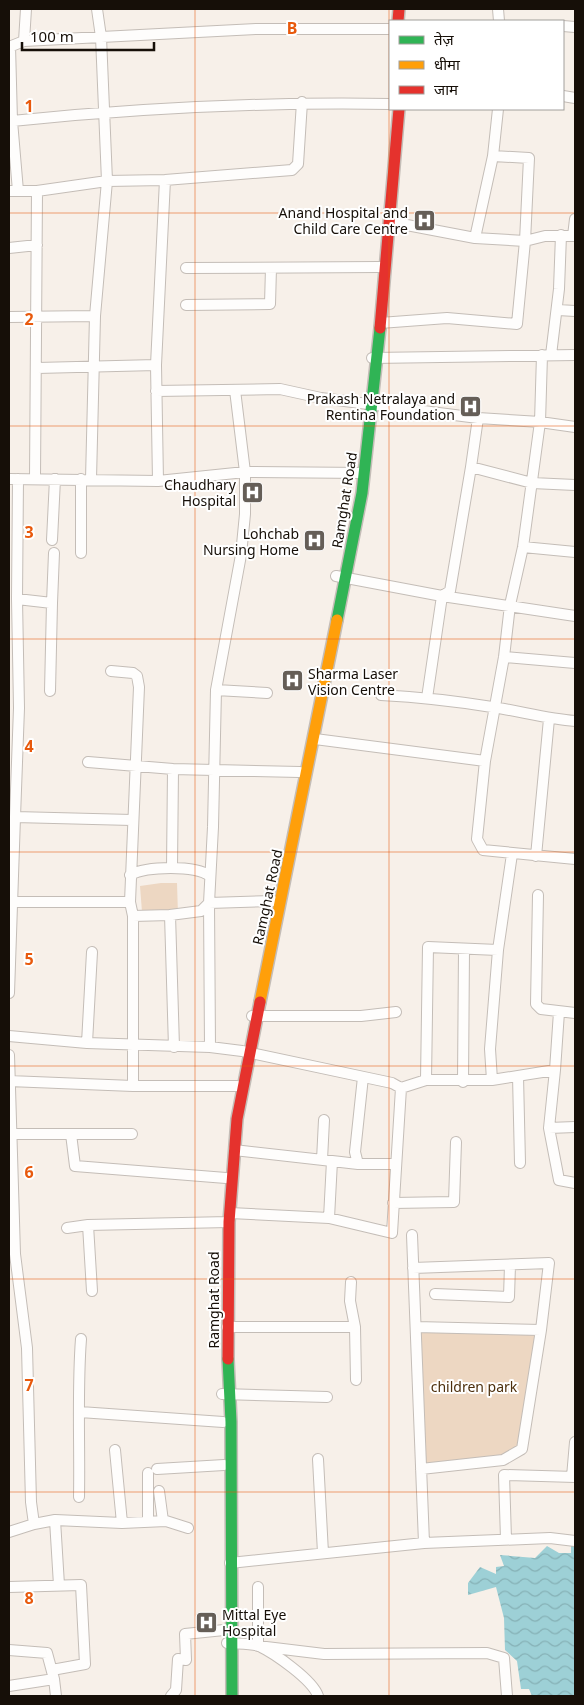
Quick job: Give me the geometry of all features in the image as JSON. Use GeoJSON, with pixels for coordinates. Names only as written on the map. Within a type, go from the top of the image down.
{"type":"FeatureCollection","features":[{"type":"Feature","properties":{"kind":"main road","name":"Ramghat Road"},"geometry":{"type":"LineString","coordinates":[[374,358],[392,110]]}},
{"type":"Feature","properties":{"kind":"main road","name":"Ramghat Road"},"geometry":{"type":"LineString","coordinates":[[224,1696],[228,1644],[230,1563],[223,1422],[226,1394],[227,1326],[226,1178],[231,1118],[315,739],[360,473],[391,222],[399,110]]}},
{"type":"Feature","properties":{"kind":"main road","name":"Ramghat Road"},"geometry":{"type":"LineString","coordinates":[[255,1016],[273,901],[341,577]]}},
{"type":"Feature","properties":{"kind":"main road","name":"Ramghat Road"},"geometry":{"type":"LineString","coordinates":[[232,1696],[228,1644],[224,1630],[227,1518],[227,1219],[245,1053]]}},
{"type":"Feature","properties":{"kind":"street"},"geometry":{"type":"LineString","coordinates":[[24,40],[26,9]]}},
{"type":"Feature","properties":{"kind":"street"},"geometry":{"type":"LineString","coordinates":[[81,553],[94,367],[95,316],[107,181],[101,37],[97,9]]}},
{"type":"Feature","properties":{"kind":"street"},"geometry":{"type":"LineString","coordinates":[[302,102],[298,164],[292,170],[165,180],[107,181],[36,191],[14,191],[10,122],[9,46],[24,40],[256,29],[389,29]]}},
{"type":"Feature","properties":{"kind":"street"},"geometry":{"type":"LineString","coordinates":[[10,122],[104,112],[302,102],[389,104]]}},
{"type":"Feature","properties":{"kind":"street"},"geometry":{"type":"LineString","coordinates":[[475,238],[493,156],[498,110]]}},
{"type":"Feature","properties":{"kind":"street"},"geometry":{"type":"LineString","coordinates":[[380,323],[447,318],[517,324],[526,241],[529,158],[493,156]]}},
{"type":"Feature","properties":{"kind":"street"},"geometry":{"type":"LineString","coordinates":[[158,481],[156,365],[165,180]]}},
{"type":"Feature","properties":{"kind":"street"},"geometry":{"type":"LineString","coordinates":[[35,479],[37,368],[36,191]]}},
{"type":"Feature","properties":{"kind":"street"},"geometry":{"type":"LineString","coordinates":[[391,222],[475,238],[526,241],[545,236],[574,236],[575,219]]}},
{"type":"Feature","properties":{"kind":"street"},"geometry":{"type":"LineString","coordinates":[[561,235],[558,310],[547,355],[523,547],[510,604],[504,657],[493,707],[477,839],[482,850],[575,859]]}},
{"type":"Feature","properties":{"kind":"street"},"geometry":{"type":"LineString","coordinates":[[9,248],[37,245]]}},
{"type":"Feature","properties":{"kind":"street"},"geometry":{"type":"LineString","coordinates":[[186,268],[380,267]]}},
{"type":"Feature","properties":{"kind":"street"},"geometry":{"type":"LineString","coordinates":[[186,305],[270,304],[271,268]]}},
{"type":"Feature","properties":{"kind":"street"},"geometry":{"type":"LineString","coordinates":[[558,310],[575,311]]}},
{"type":"Feature","properties":{"kind":"street"},"geometry":{"type":"LineString","coordinates":[[9,317],[95,316]]}},
{"type":"Feature","properties":{"kind":"street"},"geometry":{"type":"LineString","coordinates":[[374,358],[575,356]]}},
{"type":"Feature","properties":{"kind":"street"},"geometry":{"type":"LineString","coordinates":[[37,368],[156,365]]}},
{"type":"Feature","properties":{"kind":"street"},"geometry":{"type":"LineString","coordinates":[[156,391],[280,389],[321,398],[478,418],[540,422],[575,427]]}},
{"type":"Feature","properties":{"kind":"street"},"geometry":{"type":"LineString","coordinates":[[210,1047],[209,903],[213,827],[216,690],[240,555],[245,514],[245,472],[235,390]]}},
{"type":"Feature","properties":{"kind":"street"},"geometry":{"type":"LineString","coordinates":[[427,698],[442,596],[450,591],[478,418]]}},
{"type":"Feature","properties":{"kind":"street"},"geometry":{"type":"LineString","coordinates":[[470,467],[532,483],[575,485]]}},
{"type":"Feature","properties":{"kind":"street"},"geometry":{"type":"LineString","coordinates":[[9,993],[10,902],[15,817],[14,665],[17,599],[14,479],[158,481],[245,472],[360,473]]}},
{"type":"Feature","properties":{"kind":"street"},"geometry":{"type":"LineString","coordinates":[[52,540],[55,479]]}},
{"type":"Feature","properties":{"kind":"street"},"geometry":{"type":"LineString","coordinates":[[523,547],[575,552]]}},
{"type":"Feature","properties":{"kind":"street"},"geometry":{"type":"LineString","coordinates":[[50,691],[54,554]]}},
{"type":"Feature","properties":{"kind":"street"},"geometry":{"type":"LineString","coordinates":[[341,577],[442,596],[510,604],[575,616]]}},
{"type":"Feature","properties":{"kind":"street"},"geometry":{"type":"LineString","coordinates":[[17,599],[52,603]]}},
{"type":"Feature","properties":{"kind":"street"},"geometry":{"type":"LineString","coordinates":[[504,657],[575,663]]}},
{"type":"Feature","properties":{"kind":"street"},"geometry":{"type":"LineString","coordinates":[[111,672],[134,673],[137,676],[136,766],[130,875],[130,902],[133,916],[132,1086]]}},
{"type":"Feature","properties":{"kind":"street"},"geometry":{"type":"LineString","coordinates":[[216,690],[266,693]]}},
{"type":"Feature","properties":{"kind":"street"},"geometry":{"type":"LineString","coordinates":[[381,695],[427,698],[493,707],[549,719],[575,721]]}},
{"type":"Feature","properties":{"kind":"street"},"geometry":{"type":"LineString","coordinates":[[536,856],[549,719]]}},
{"type":"Feature","properties":{"kind":"street"},"geometry":{"type":"LineString","coordinates":[[315,739],[485,761]]}},
{"type":"Feature","properties":{"kind":"street"},"geometry":{"type":"LineString","coordinates":[[88,762],[173,768],[300,772]]}},
{"type":"Feature","properties":{"kind":"street"},"geometry":{"type":"LineString","coordinates":[[172,868],[173,768]]}},
{"type":"Feature","properties":{"kind":"street"},"geometry":{"type":"LineString","coordinates":[[15,817],[132,820]]}},
{"type":"Feature","properties":{"kind":"street"},"geometry":{"type":"LineString","coordinates":[[492,1080],[490,1048],[498,950],[512,854]]}},
{"type":"Feature","properties":{"kind":"street"},"geometry":{"type":"LineString","coordinates":[[130,875],[138,870],[172,868],[204,872],[210,876]]}},
{"type":"Feature","properties":{"kind":"street"},"geometry":{"type":"LineString","coordinates":[[538,896],[536,1004],[540,1009],[575,1013]]}},
{"type":"Feature","properties":{"kind":"street"},"geometry":{"type":"LineString","coordinates":[[133,916],[170,915],[201,911],[209,903],[273,901]]}},
{"type":"Feature","properties":{"kind":"street"},"geometry":{"type":"LineString","coordinates":[[10,902],[130,902]]}},
{"type":"Feature","properties":{"kind":"street"},"geometry":{"type":"LineString","coordinates":[[170,915],[174,1046]]}},
{"type":"Feature","properties":{"kind":"street"},"geometry":{"type":"LineString","coordinates":[[426,1080],[428,947],[498,950]]}},
{"type":"Feature","properties":{"kind":"street"},"geometry":{"type":"LineString","coordinates":[[463,1082],[464,948]]}},
{"type":"Feature","properties":{"kind":"street"},"geometry":{"type":"LineString","coordinates":[[87,1043],[92,952]]}},
{"type":"Feature","properties":{"kind":"street"},"geometry":{"type":"LineString","coordinates":[[255,1016],[361,1016],[396,1012]]}},
{"type":"Feature","properties":{"kind":"street"},"geometry":{"type":"LineString","coordinates":[[559,1012],[549,1128],[559,1180],[575,1183]]}},
{"type":"Feature","properties":{"kind":"street"},"geometry":{"type":"LineString","coordinates":[[9,1036],[87,1043],[210,1047],[363,1077],[401,1088],[426,1080],[463,1082],[492,1080],[555,1070]]}},
{"type":"Feature","properties":{"kind":"street"},"geometry":{"type":"LineString","coordinates":[[9,1055],[9,1134],[15,1254],[27,1348],[31,1502],[34,1524]]}},
{"type":"Feature","properties":{"kind":"street"},"geometry":{"type":"LineString","coordinates":[[518,1076],[520,1163]]}},
{"type":"Feature","properties":{"kind":"street"},"geometry":{"type":"LineString","coordinates":[[358,1164],[355,1152],[363,1077]]}},
{"type":"Feature","properties":{"kind":"street"},"geometry":{"type":"LineString","coordinates":[[10,1081],[132,1086],[237,1086]]}},
{"type":"Feature","properties":{"kind":"street"},"geometry":{"type":"LineString","coordinates":[[67,1228],[88,1225],[227,1219],[328,1218],[392,1233],[401,1088]]}},
{"type":"Feature","properties":{"kind":"street"},"geometry":{"type":"LineString","coordinates":[[324,1120],[328,1218]]}},
{"type":"Feature","properties":{"kind":"street"},"geometry":{"type":"LineString","coordinates":[[549,1128],[575,1128]]}},
{"type":"Feature","properties":{"kind":"street"},"geometry":{"type":"LineString","coordinates":[[9,1134],[132,1134]]}},
{"type":"Feature","properties":{"kind":"street"},"geometry":{"type":"LineString","coordinates":[[71,1134],[75,1166],[226,1178]]}},
{"type":"Feature","properties":{"kind":"street"},"geometry":{"type":"LineString","coordinates":[[393,1203],[454,1202],[456,1142]]}},
{"type":"Feature","properties":{"kind":"street"},"geometry":{"type":"LineString","coordinates":[[234,1150],[358,1164],[395,1164]]}},
{"type":"Feature","properties":{"kind":"street"},"geometry":{"type":"LineString","coordinates":[[88,1225],[92,1292]]}},
{"type":"Feature","properties":{"kind":"street"},"geometry":{"type":"LineString","coordinates":[[412,1235],[424,1543]]}},
{"type":"Feature","properties":{"kind":"street"},"geometry":{"type":"LineString","coordinates":[[413,1268],[549,1264],[541,1330],[522,1449],[503,1460],[421,1469]]}},
{"type":"Feature","properties":{"kind":"street"},"geometry":{"type":"LineString","coordinates":[[435,1294],[509,1297],[510,1265]]}},
{"type":"Feature","properties":{"kind":"street"},"geometry":{"type":"LineString","coordinates":[[351,1282],[350,1301],[355,1328],[356,1380]]}},
{"type":"Feature","properties":{"kind":"street"},"geometry":{"type":"LineString","coordinates":[[227,1326],[355,1328]]}},
{"type":"Feature","properties":{"kind":"street"},"geometry":{"type":"LineString","coordinates":[[416,1327],[541,1330]]}},
{"type":"Feature","properties":{"kind":"street"},"geometry":{"type":"LineString","coordinates":[[79,1497],[80,1412],[78,1380],[80,1339]]}},
{"type":"Feature","properties":{"kind":"street"},"geometry":{"type":"LineString","coordinates":[[226,1394],[327,1397]]}},
{"type":"Feature","properties":{"kind":"street"},"geometry":{"type":"LineString","coordinates":[[80,1412],[223,1422]]}},
{"type":"Feature","properties":{"kind":"street"},"geometry":{"type":"LineString","coordinates":[[506,1539],[504,1475],[574,1477],[575,1442]]}},
{"type":"Feature","properties":{"kind":"street"},"geometry":{"type":"LineString","coordinates":[[115,1450],[122,1523]]}},
{"type":"Feature","properties":{"kind":"street"},"geometry":{"type":"LineString","coordinates":[[318,1459],[323,1553]]}},
{"type":"Feature","properties":{"kind":"street"},"geometry":{"type":"LineString","coordinates":[[148,1522],[153,1471],[224,1466]]}},
{"type":"Feature","properties":{"kind":"street"},"geometry":{"type":"LineString","coordinates":[[159,1491],[162,1521]]}},
{"type":"Feature","properties":{"kind":"street"},"geometry":{"type":"LineString","coordinates":[[55,1520],[58,1585]]}},
{"type":"Feature","properties":{"kind":"street"},"geometry":{"type":"LineString","coordinates":[[9,1532],[55,1520],[122,1523],[162,1521],[188,1528]]}},
{"type":"Feature","properties":{"kind":"street"},"geometry":{"type":"LineString","coordinates":[[230,1563],[424,1543],[550,1538],[575,1541]]}},
{"type":"Feature","properties":{"kind":"street"},"geometry":{"type":"LineString","coordinates":[[9,1587],[81,1585],[85,1664],[9,1686]]}},
{"type":"Feature","properties":{"kind":"street"},"geometry":{"type":"LineString","coordinates":[[258,1587],[258,1646]]}},
{"type":"Feature","properties":{"kind":"street"},"geometry":{"type":"LineString","coordinates":[[171,1696],[176,1690],[178,1659],[186,1660],[185,1634],[224,1630]]}},
{"type":"Feature","properties":{"kind":"street"},"geometry":{"type":"LineString","coordinates":[[228,1644],[324,1654],[487,1653],[504,1658],[507,1696]]}},
{"type":"Feature","properties":{"kind":"street"},"geometry":{"type":"LineString","coordinates":[[258,1646],[304,1676],[316,1689],[318,1696]]}},
{"type":"Feature","properties":{"kind":"street"},"geometry":{"type":"LineString","coordinates":[[9,1650],[46,1653],[53,1674],[56,1696]]}},
{"type":"Feature","properties":{"kind":"green space"},"geometry":{"type":"Polygon","coordinates":[[[177,883],[178,915],[142,912],[140,886],[177,883]]]}},
{"type":"Feature","properties":{"kind":"green space","name":"children park"},"geometry":{"type":"Polygon","coordinates":[[[416,1327],[541,1330],[523,1443],[503,1460],[421,1469],[416,1327]]]}},
{"type":"Feature","properties":{"kind":"water"},"geometry":{"type":"Polygon","coordinates":[[[571,1545],[575,1546],[575,1696],[532,1696],[529,1689],[521,1689],[517,1661],[505,1650],[504,1618],[496,1587],[468,1595],[468,1583],[480,1567],[496,1574],[496,1567],[504,1566],[500,1555],[535,1558],[547,1546],[559,1553],[571,1553],[571,1545]]]}},
{"type":"Feature","properties":{"kind":"traffic: fast"},"geometry":{"type":"LineString","coordinates":[[337,620],[362,493],[380,328]]}},
{"type":"Feature","properties":{"kind":"traffic: fast"},"geometry":{"type":"LineString","coordinates":[[228,1359],[231,1422],[232,1696]]}},
{"type":"Feature","properties":{"kind":"traffic: slow"},"geometry":{"type":"LineString","coordinates":[[260,1002],[337,620]]}},
{"type":"Feature","properties":{"kind":"traffic: jam"},"geometry":{"type":"LineString","coordinates":[[398,20],[399,9]]}},
{"type":"Feature","properties":{"kind":"traffic: jam"},"geometry":{"type":"LineString","coordinates":[[380,328],[399,110]]}},
{"type":"Feature","properties":{"kind":"traffic: jam"},"geometry":{"type":"LineString","coordinates":[[228,1359],[229,1222],[237,1119],[260,1002]]}},
{"type":"Feature","properties":{"kind":"place","name":"Anand Hospital and Child Care Centre"},"geometry":{"type":"Point","coordinates":[424,220]}},
{"type":"Feature","properties":{"kind":"place","name":"Prakash Netralaya and Rentina Foundation"},"geometry":{"type":"Point","coordinates":[471,406]}},
{"type":"Feature","properties":{"kind":"place","name":"Chaudhary Hospital"},"geometry":{"type":"Point","coordinates":[252,492]}},
{"type":"Feature","properties":{"kind":"place","name":"Lohchab Nursing Home"},"geometry":{"type":"Point","coordinates":[315,541]}},
{"type":"Feature","properties":{"kind":"place","name":"Sharma Laser Vision Centre"},"geometry":{"type":"Point","coordinates":[292,681]}},
{"type":"Feature","properties":{"kind":"place","name":"Mittal Eye Hospital"},"geometry":{"type":"Point","coordinates":[206,1622]}}]}
